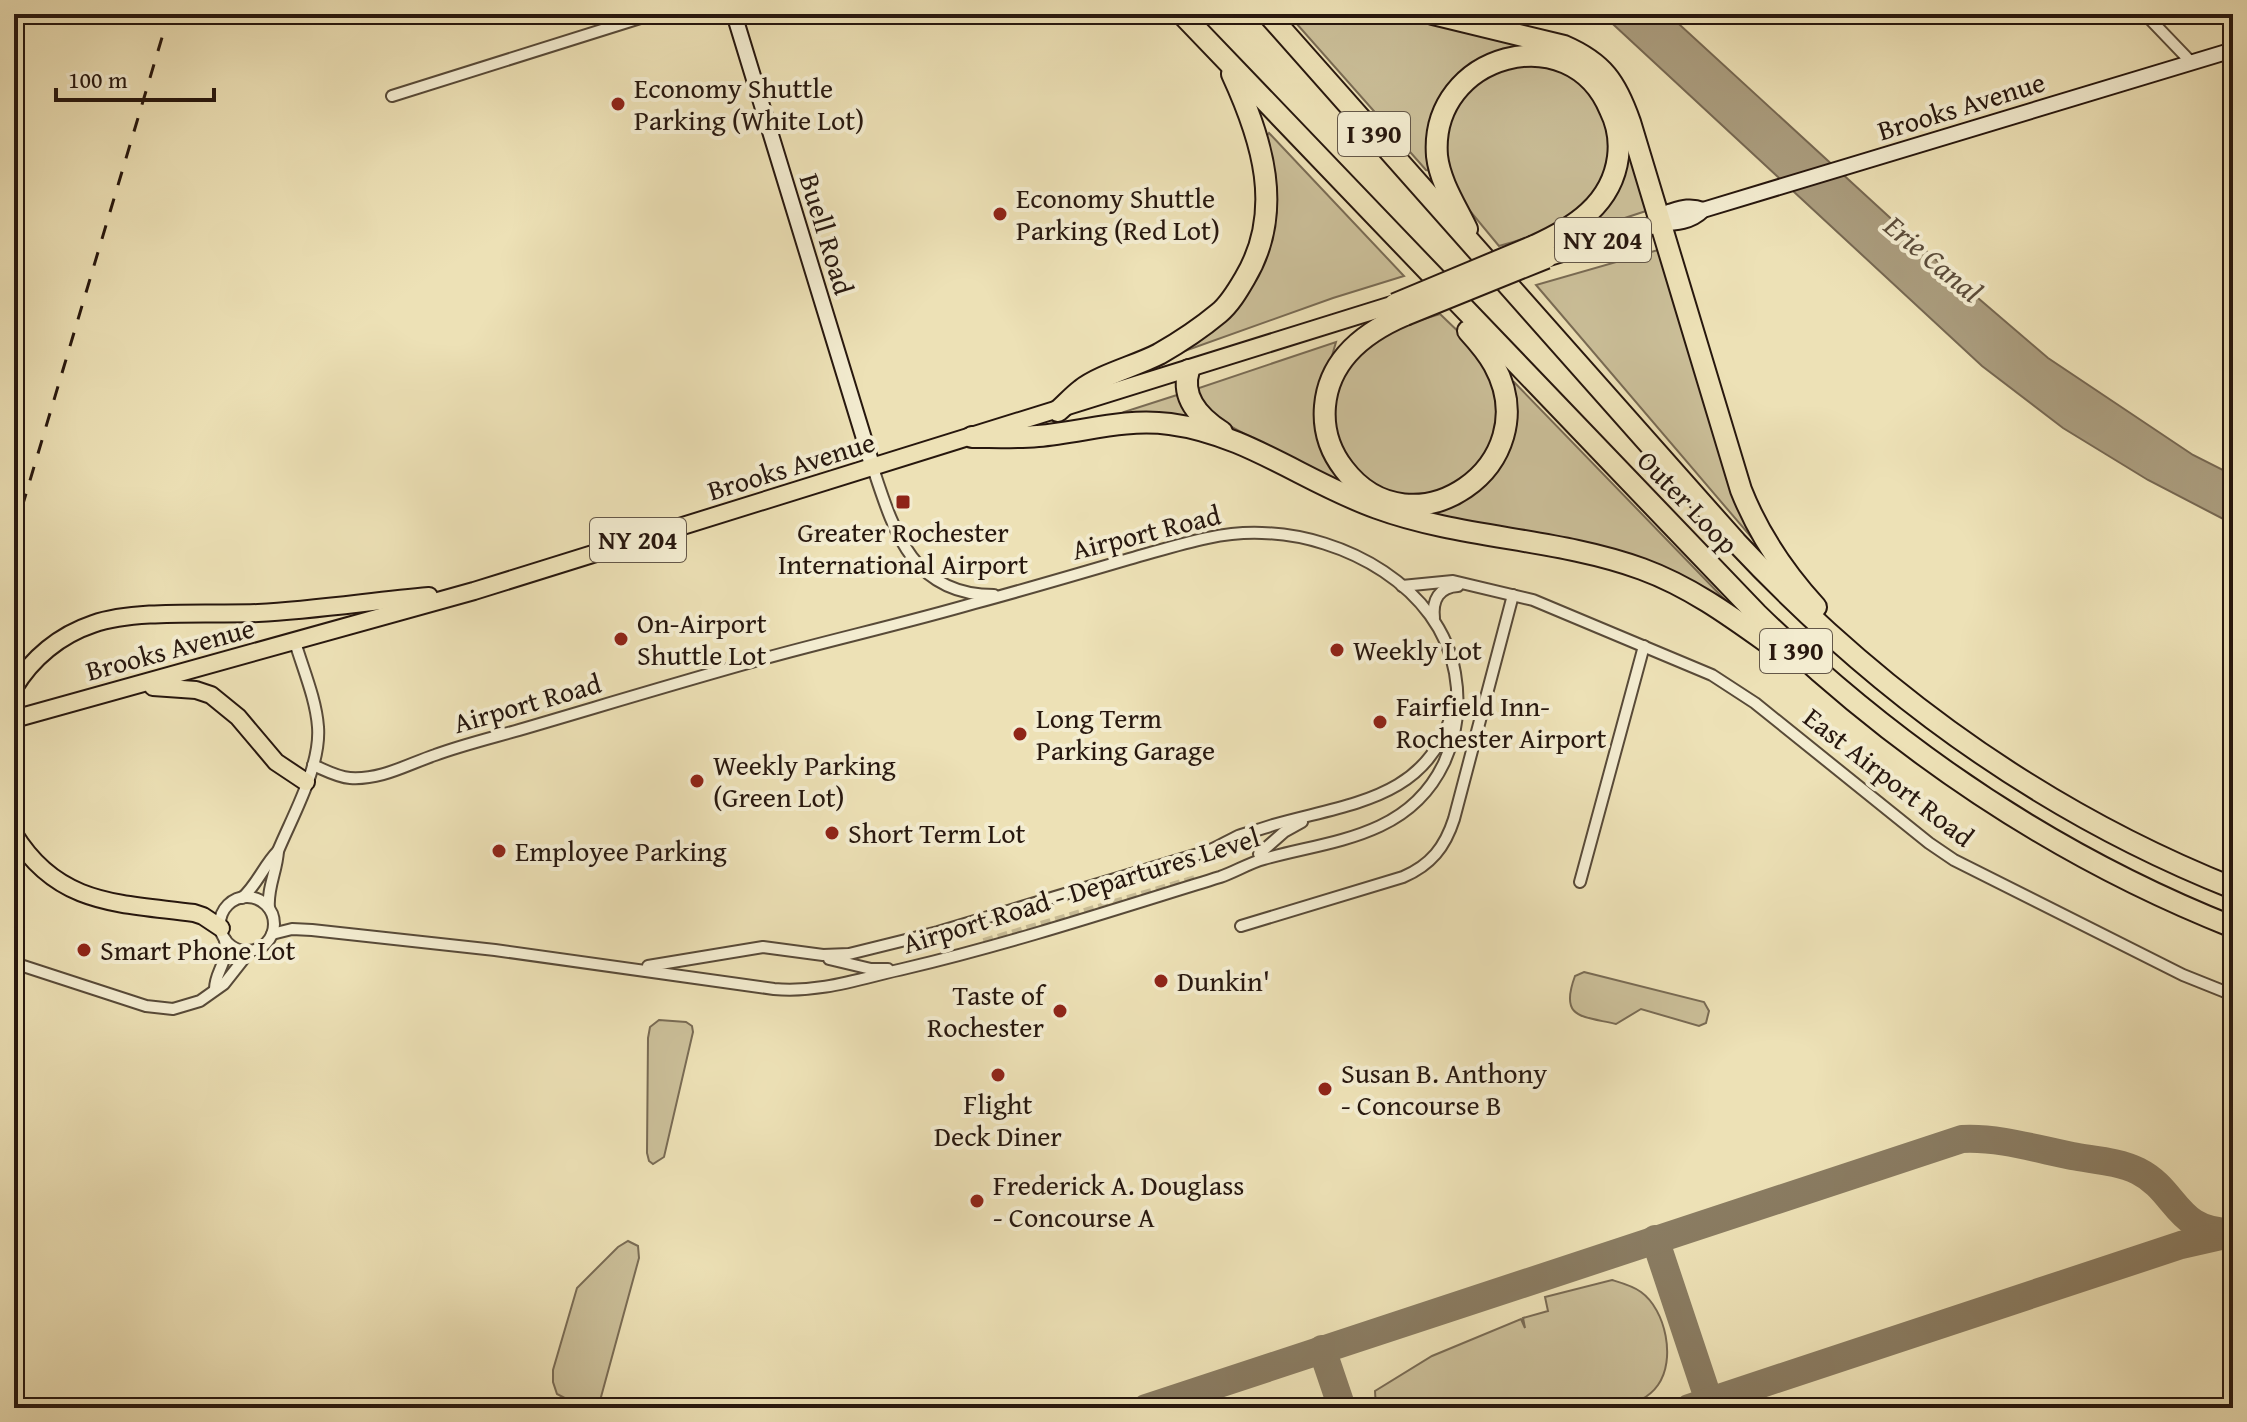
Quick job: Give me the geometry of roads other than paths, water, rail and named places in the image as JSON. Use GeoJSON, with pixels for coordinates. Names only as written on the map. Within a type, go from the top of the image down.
{"type":"FeatureCollection","features":[{"type":"Feature","properties":{"kind":"highway","name":"Outer Loop"},"geometry":{"type":"LineString","coordinates":[[1182,14],[1757,614],[1812,667],[1887,729],[1965,786],[2064,847],[2159,896],[2233,927]]}},
{"type":"Feature","properties":{"kind":"highway","name":"Outer Loop"},"geometry":{"type":"LineString","coordinates":[[1268,14],[1756,563],[1825,631],[1922,712],[2002,768],[2085,818],[2233,888]]}},
{"type":"Feature","properties":{"kind":"highway"},"geometry":{"type":"LineString","coordinates":[[1433,14],[1564,46],[1584,55],[1611,79],[1624,105],[1662,223],[1731,458],[1744,497],[1760,530],[1809,599],[1922,712]]}},
{"type":"Feature","properties":{"kind":"highway"},"geometry":{"type":"LineString","coordinates":[[1434,277],[1453,314],[1494,364],[1503,387],[1507,414],[1500,448],[1485,473],[1459,493],[1428,503],[1393,501],[1377,496],[1358,483],[1335,455],[1325,422],[1328,390],[1345,355],[1400,309],[1540,252],[1597,205],[1612,180],[1618,145],[1609,107],[1586,76],[1561,62],[1530,55],[1498,60],[1470,77],[1450,99],[1439,129],[1437,157],[1441,174],[1480,254]]}},
{"type":"Feature","properties":{"kind":"highway"},"geometry":{"type":"LineString","coordinates":[[1058,411],[1083,388],[1152,357],[1198,329],[1222,311],[1252,267],[1265,223],[1265,166],[1251,115],[1225,59]]}},
{"type":"Feature","properties":{"kind":"highway"},"geometry":{"type":"LineString","coordinates":[[1189,370],[1186,379],[1189,395],[1201,416],[1220,431],[1251,447],[1359,501],[1386,511],[1425,522],[1608,559],[1670,581],[1727,614],[1887,729]]}},
{"type":"Feature","properties":{"kind":"highway"},"geometry":{"type":"LineString","coordinates":[[972,437],[1041,436],[1102,425],[1150,422],[1200,430],[1251,447]]}},
{"type":"Feature","properties":{"kind":"main road","name":"Buell Road"},"geometry":{"type":"LineString","coordinates":[[734,14],[873,468]]}},
{"type":"Feature","properties":{"kind":"main road","name":"Brooks Avenue"},"geometry":{"type":"LineString","coordinates":[[1540,252],[1662,223],[1680,222],[1697,216],[1703,210],[2233,50]]}},
{"type":"Feature","properties":{"kind":"main road","name":"Brooks Avenue"},"geometry":{"type":"LineString","coordinates":[[14,719],[474,591],[1189,370],[1400,309]]}},
{"type":"Feature","properties":{"kind":"main road"},"geometry":{"type":"LineString","coordinates":[[14,688],[26,670],[64,637],[110,620],[296,610],[474,591]]}},
{"type":"Feature","properties":{"kind":"main road"},"geometry":{"type":"LineString","coordinates":[[119,691],[166,687],[205,692],[228,707],[276,762],[306,782]]}},
{"type":"Feature","properties":{"kind":"main road"},"geometry":{"type":"LineString","coordinates":[[14,834],[41,868],[81,895],[194,913],[203,916],[223,934]]}},
{"type":"Feature","properties":{"kind":"street"},"geometry":{"type":"LineString","coordinates":[[392,96],[653,14]]}},
{"type":"Feature","properties":{"kind":"street"},"geometry":{"type":"LineString","coordinates":[[2145,14],[2192,63]]}},
{"type":"Feature","properties":{"kind":"street","name":"Airport Road"},"geometry":{"type":"LineString","coordinates":[[873,468],[896,535],[909,556],[924,570],[944,584],[964,591],[989,595],[1015,592]]}},
{"type":"Feature","properties":{"kind":"street","name":"Airport Road"},"geometry":{"type":"LineString","coordinates":[[313,765],[345,778],[378,776],[440,753],[681,683],[1201,539],[1257,532],[1296,536],[1333,546],[1359,558],[1402,586],[1416,597],[1434,620],[1448,647],[1456,683]]}},
{"type":"Feature","properties":{"kind":"street","name":"East Airport Road"},"geometry":{"type":"LineString","coordinates":[[1402,586],[1453,581],[1549,605],[1712,675],[1738,690],[1929,843],[1961,864],[2183,975],[2233,995]]}},
{"type":"Feature","properties":{"kind":"street"},"geometry":{"type":"LineString","coordinates":[[1434,620],[1432,606],[1435,597],[1450,586],[1471,585]]}},
{"type":"Feature","properties":{"kind":"street"},"geometry":{"type":"LineString","coordinates":[[1241,926],[1403,877],[1420,869],[1437,854],[1454,819],[1513,595]]}},
{"type":"Feature","properties":{"kind":"street"},"geometry":{"type":"LineString","coordinates":[[14,963],[159,1009],[187,1007],[224,984],[240,960],[263,945],[272,934],[274,921],[269,908],[269,889],[278,851],[313,765],[318,741],[316,715],[295,642]]}},
{"type":"Feature","properties":{"kind":"street"},"geometry":{"type":"LineString","coordinates":[[1580,882],[1644,646]]}},
{"type":"Feature","properties":{"kind":"street"},"geometry":{"type":"LineString","coordinates":[[1260,857],[1287,829],[1394,789],[1421,768],[1446,730],[1455,703],[1456,683]]}},
{"type":"Feature","properties":{"kind":"street","name":"Airport Road - Departures Level"},"geometry":{"type":"LineString","coordinates":[[622,966],[766,988],[821,989],[851,984],[894,969],[948,960],[1226,876],[1260,857],[1361,833],[1396,817],[1427,791],[1446,760],[1457,724],[1456,683]]}},
{"type":"Feature","properties":{"kind":"street"},"geometry":{"type":"LineString","coordinates":[[804,952],[849,954],[938,932],[1205,852],[1244,834],[1332,811]]}},
{"type":"Feature","properties":{"kind":"street"},"geometry":{"type":"LineString","coordinates":[[215,989],[215,982],[225,964],[221,920],[228,905],[251,890],[267,861],[278,851]]}},
{"type":"Feature","properties":{"kind":"street"},"geometry":{"type":"LineString","coordinates":[[242,898],[257,899],[269,908]]}},
{"type":"Feature","properties":{"kind":"street"},"geometry":{"type":"LineString","coordinates":[[272,934],[292,929],[312,930],[622,966],[669,963],[772,947],[871,969],[894,969]]}},
{"type":"Feature","properties":{"kind":"street"},"geometry":{"type":"LineString","coordinates":[[223,934],[236,948],[250,951]]}},
{"type":"Feature","properties":{"kind":"water","name":"Erie Canal"},"geometry":{"type":"Polygon","coordinates":[[[1602,14],[1668,14],[1971,292],[2048,358],[2193,455],[2233,475],[2233,524],[2148,480],[2063,428],[1982,366],[1602,14]]]}},
{"type":"Feature","properties":{"kind":"tunnel"},"geometry":{"type":"LineString","coordinates":[[984,943],[1195,880]]}},
{"type":"Feature","properties":{"kind":"railway"},"geometry":{"type":"LineString","coordinates":[[14,534],[169,14]]}},
{"type":"Feature","properties":{"kind":"place","name":"Economy Shuttle Parking (White Lot)"},"geometry":{"type":"Point","coordinates":[618,104]}},
{"type":"Feature","properties":{"kind":"place","name":"Economy Shuttle Parking (Red Lot)"},"geometry":{"type":"Point","coordinates":[1000,214]}},
{"type":"Feature","properties":{"kind":"place","name":"Greater Rochester International Airport"},"geometry":{"type":"Point","coordinates":[903,502]}},
{"type":"Feature","properties":{"kind":"place","name":"On-Airport Shuttle Lot"},"geometry":{"type":"Point","coordinates":[621,639]}},
{"type":"Feature","properties":{"kind":"place","name":"Weekly Lot"},"geometry":{"type":"Point","coordinates":[1337,650]}},
{"type":"Feature","properties":{"kind":"place","name":"Fairfield Inn- Rochester Airport"},"geometry":{"type":"Point","coordinates":[1380,722]}},
{"type":"Feature","properties":{"kind":"place","name":"Long Term Parking Garage"},"geometry":{"type":"Point","coordinates":[1020,734]}},
{"type":"Feature","properties":{"kind":"place","name":"Weekly Parking (Green Lot)"},"geometry":{"type":"Point","coordinates":[697,781]}},
{"type":"Feature","properties":{"kind":"place","name":"Short Term Lot"},"geometry":{"type":"Point","coordinates":[832,833]}},
{"type":"Feature","properties":{"kind":"place","name":"Employee Parking"},"geometry":{"type":"Point","coordinates":[499,851]}},
{"type":"Feature","properties":{"kind":"place","name":"Smart Phone Lot"},"geometry":{"type":"Point","coordinates":[84,950]}},
{"type":"Feature","properties":{"kind":"place","name":"Dunkin'"},"geometry":{"type":"Point","coordinates":[1161,981]}},
{"type":"Feature","properties":{"kind":"place","name":"Taste of Rochester"},"geometry":{"type":"Point","coordinates":[1060,1011]}},
{"type":"Feature","properties":{"kind":"place","name":"Flight Deck Diner"},"geometry":{"type":"Point","coordinates":[998,1075]}},
{"type":"Feature","properties":{"kind":"place","name":"Susan B. Anthony - Concourse B"},"geometry":{"type":"Point","coordinates":[1325,1089]}},
{"type":"Feature","properties":{"kind":"place","name":"Frederick A. Douglass - Concourse A"},"geometry":{"type":"Point","coordinates":[977,1201]}}]}
